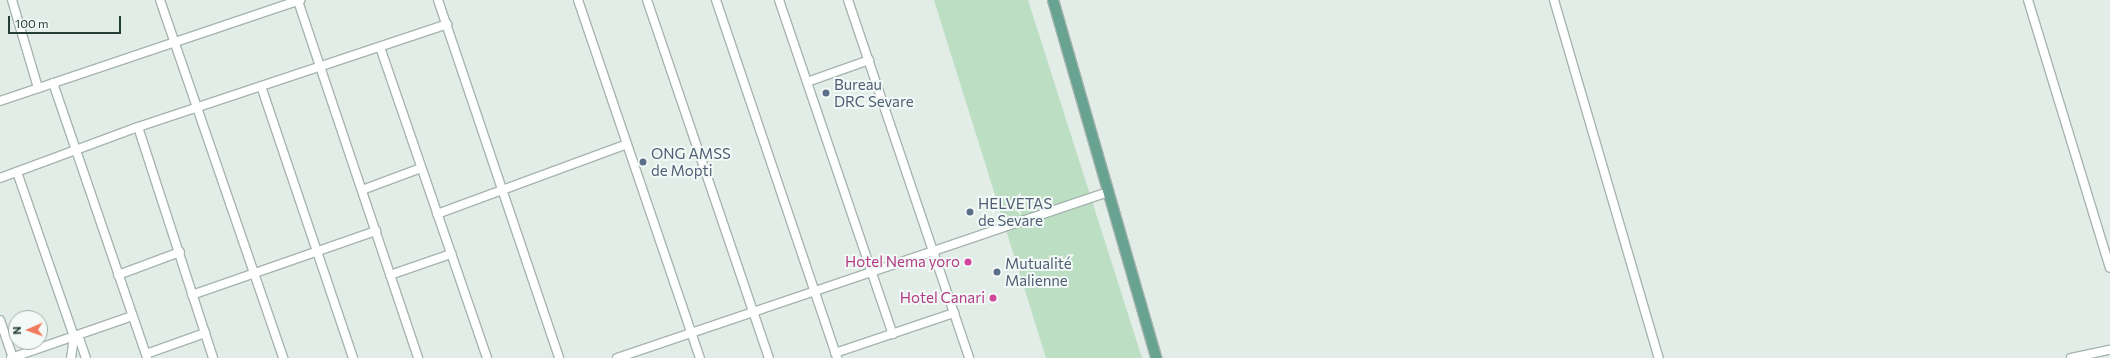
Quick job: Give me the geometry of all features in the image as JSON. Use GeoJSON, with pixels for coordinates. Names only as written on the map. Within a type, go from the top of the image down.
{"type":"FeatureCollection","features":[{"type":"Feature","properties":{"kind":"main road"},"geometry":{"type":"LineString","coordinates":[[1053,0],[1156,358]]}},
{"type":"Feature","properties":{"kind":"street"},"geometry":{"type":"LineString","coordinates":[[12,0],[38,88]]}},
{"type":"Feature","properties":{"kind":"street"},"geometry":{"type":"LineString","coordinates":[[160,0],[283,358]]}},
{"type":"Feature","properties":{"kind":"street"},"geometry":{"type":"LineString","coordinates":[[0,101],[299,0],[418,358]]}},
{"type":"Feature","properties":{"kind":"street"},"geometry":{"type":"LineString","coordinates":[[438,0],[560,358]]}},
{"type":"Feature","properties":{"kind":"street"},"geometry":{"type":"LineString","coordinates":[[578,0],[700,358]]}},
{"type":"Feature","properties":{"kind":"street"},"geometry":{"type":"LineString","coordinates":[[647,0],[769,358]]}},
{"type":"Feature","properties":{"kind":"street"},"geometry":{"type":"LineString","coordinates":[[716,0],[836,356],[954,313]]}},
{"type":"Feature","properties":{"kind":"street"},"geometry":{"type":"LineString","coordinates":[[779,0],[893,334]]}},
{"type":"Feature","properties":{"kind":"street"},"geometry":{"type":"LineString","coordinates":[[848,0],[932,252],[970,358]]}},
{"type":"Feature","properties":{"kind":"street"},"geometry":{"type":"LineString","coordinates":[[1554,0],[1660,358]]}},
{"type":"Feature","properties":{"kind":"street"},"geometry":{"type":"LineString","coordinates":[[2028,0],[2110,268]]}},
{"type":"Feature","properties":{"kind":"street"},"geometry":{"type":"LineString","coordinates":[[0,178],[76,152],[138,127],[261,86],[321,68],[447,24]]}},
{"type":"Feature","properties":{"kind":"street"},"geometry":{"type":"LineString","coordinates":[[380,47],[487,358]]}},
{"type":"Feature","properties":{"kind":"street"},"geometry":{"type":"LineString","coordinates":[[807,82],[869,60]]}},
{"type":"Feature","properties":{"kind":"street"},"geometry":{"type":"LineString","coordinates":[[53,83],[146,356],[205,333]]}},
{"type":"Feature","properties":{"kind":"street"},"geometry":{"type":"LineString","coordinates":[[261,86],[353,358]]}},
{"type":"Feature","properties":{"kind":"street"},"geometry":{"type":"LineString","coordinates":[[138,127],[180,252],[192,295],[213,358]]}},
{"type":"Feature","properties":{"kind":"street"},"geometry":{"type":"LineString","coordinates":[[437,214],[627,144]]}},
{"type":"Feature","properties":{"kind":"street"},"geometry":{"type":"LineString","coordinates":[[362,190],[421,168]]}},
{"type":"Feature","properties":{"kind":"street"},"geometry":{"type":"LineString","coordinates":[[17,172],[76,336],[86,358]]}},
{"type":"Feature","properties":{"kind":"street"},"geometry":{"type":"LineString","coordinates":[[617,358],[1108,192]]}},
{"type":"Feature","properties":{"kind":"street"},"geometry":{"type":"LineString","coordinates":[[192,295],[376,231]]}},
{"type":"Feature","properties":{"kind":"street"},"geometry":{"type":"LineString","coordinates":[[118,275],[180,252]]}},
{"type":"Feature","properties":{"kind":"street"},"geometry":{"type":"LineString","coordinates":[[390,275],[451,254]]}},
{"type":"Feature","properties":{"kind":"street"},"geometry":{"type":"LineString","coordinates":[[0,320],[12,358],[132,316]]}},
{"type":"Feature","properties":{"kind":"street"},"geometry":{"type":"LineString","coordinates":[[71,358],[76,336]]}},
{"type":"Feature","properties":{"kind":"street"},"geometry":{"type":"LineString","coordinates":[[2072,358],[2110,350]]}},
{"type":"Feature","properties":{"kind":"green space"},"geometry":{"type":"Polygon","coordinates":[[[934,0],[1028,0],[1142,358],[1046,358],[934,0]]]}},
{"type":"Feature","properties":{"kind":"place","name":"Bureau DRC Sevare"},"geometry":{"type":"Point","coordinates":[826,93]}},
{"type":"Feature","properties":{"kind":"place","name":"ONG AMSS de Mopti"},"geometry":{"type":"Point","coordinates":[643,162]}},
{"type":"Feature","properties":{"kind":"place","name":"HELVETAS de Sevare"},"geometry":{"type":"Point","coordinates":[970,212]}},
{"type":"Feature","properties":{"kind":"place","name":"Hotel Nema yoro"},"geometry":{"type":"Point","coordinates":[968,262]}},
{"type":"Feature","properties":{"kind":"place","name":"Mutualité Malienne"},"geometry":{"type":"Point","coordinates":[997,272]}},
{"type":"Feature","properties":{"kind":"place","name":"Hotel Canari"},"geometry":{"type":"Point","coordinates":[993,298]}}]}
